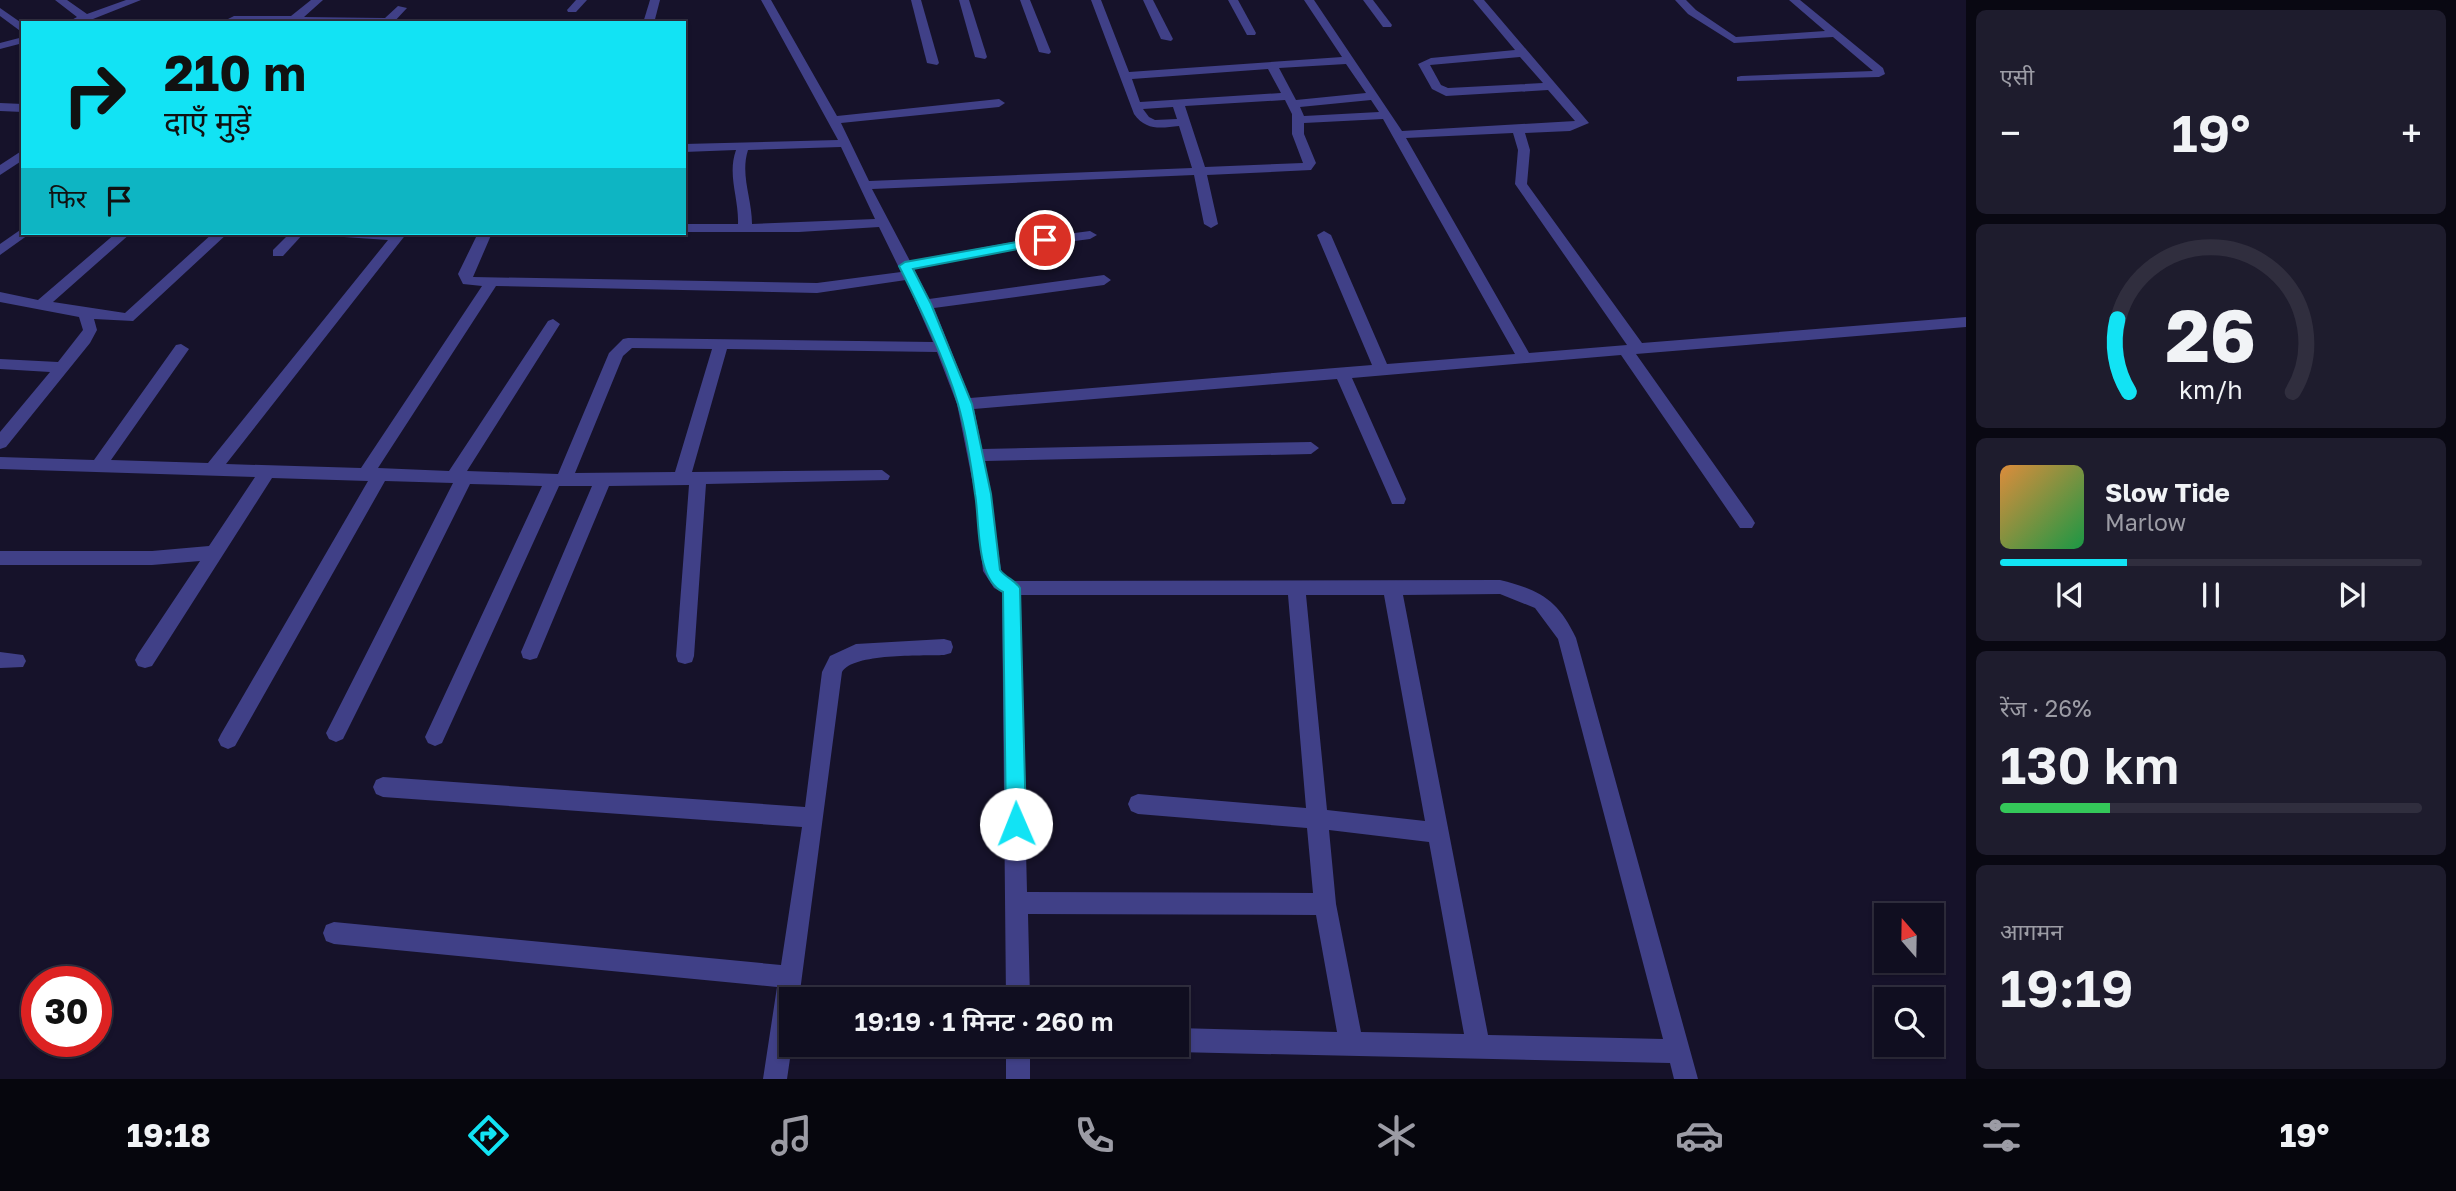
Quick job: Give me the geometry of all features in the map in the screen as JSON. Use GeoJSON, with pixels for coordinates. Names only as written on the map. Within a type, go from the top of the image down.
{"type":"FeatureCollection","features":[{"type":"Feature","properties":{"kind":"street"},"geometry":{"type":"LineString","coordinates":[[60,0],[89,20],[136,0]]}},
{"type":"Feature","properties":{"kind":"street"},"geometry":{"type":"LineString","coordinates":[[102,0],[113,8]]}},
{"type":"Feature","properties":{"kind":"street"},"geometry":{"type":"LineString","coordinates":[[293,20],[318,0]]}},
{"type":"Feature","properties":{"kind":"street"},"geometry":{"type":"LineString","coordinates":[[572,10],[582,0]]}},
{"type":"Feature","properties":{"kind":"street"},"geometry":{"type":"LineString","coordinates":[[649,21],[655,0]]}},
{"type":"Feature","properties":{"kind":"street"},"geometry":{"type":"LineString","coordinates":[[766,0],[846,143],[864,185],[925,304],[965,404],[992,570],[1000,583],[1011,588],[1500,587],[1539,600],[1555,616],[1567,638],[1686,1079]]}},
{"type":"Feature","properties":{"kind":"street"},"geometry":{"type":"LineString","coordinates":[[916,0],[933,63]]}},
{"type":"Feature","properties":{"kind":"street"},"geometry":{"type":"LineString","coordinates":[[964,0],[981,57]]}},
{"type":"Feature","properties":{"kind":"street"},"geometry":{"type":"LineString","coordinates":[[1025,0],[1045,52]]}},
{"type":"Feature","properties":{"kind":"street"},"geometry":{"type":"LineString","coordinates":[[1096,0],[1141,119],[1148,123],[1184,122]]}},
{"type":"Feature","properties":{"kind":"street"},"geometry":{"type":"LineString","coordinates":[[1148,0],[1167,39]]}},
{"type":"Feature","properties":{"kind":"street"},"geometry":{"type":"LineString","coordinates":[[1233,0],[1251,33]]}},
{"type":"Feature","properties":{"kind":"street"},"geometry":{"type":"LineString","coordinates":[[1309,0],[1387,116],[1525,358]]}},
{"type":"Feature","properties":{"kind":"street"},"geometry":{"type":"LineString","coordinates":[[1368,0],[1387,24]]}},
{"type":"Feature","properties":{"kind":"street"},"geometry":{"type":"LineString","coordinates":[[1398,135],[1570,127],[1583,122],[1478,0]]}},
{"type":"Feature","properties":{"kind":"street"},"geometry":{"type":"LineString","coordinates":[[1680,0],[1692,12],[1734,40],[1836,34]]}},
{"type":"Feature","properties":{"kind":"street"},"geometry":{"type":"LineString","coordinates":[[1741,79],[1880,74],[1879,70],[1794,0]]}},
{"type":"Feature","properties":{"kind":"street"},"geometry":{"type":"LineString","coordinates":[[388,21],[402,8]]}},
{"type":"Feature","properties":{"kind":"street"},"geometry":{"type":"LineString","coordinates":[[0,11],[21,28]]}},
{"type":"Feature","properties":{"kind":"street"},"geometry":{"type":"LineString","coordinates":[[230,21],[340,21]]}},
{"type":"Feature","properties":{"kind":"street"},"geometry":{"type":"LineString","coordinates":[[0,46],[21,41]]}},
{"type":"Feature","properties":{"kind":"street"},"geometry":{"type":"LineString","coordinates":[[1523,52],[1431,61],[1424,64],[1436,87],[1446,92],[1552,86]]}},
{"type":"Feature","properties":{"kind":"street"},"geometry":{"type":"LineString","coordinates":[[1125,76],[1349,60]]}},
{"type":"Feature","properties":{"kind":"street"},"geometry":{"type":"LineString","coordinates":[[864,185],[1307,167],[1310,163],[1298,134],[1300,120],[1273,67]]}},
{"type":"Feature","properties":{"kind":"street"},"geometry":{"type":"LineString","coordinates":[[1136,106],[1373,96]]}},
{"type":"Feature","properties":{"kind":"street"},"geometry":{"type":"LineString","coordinates":[[833,120],[999,103]]}},
{"type":"Feature","properties":{"kind":"street"},"geometry":{"type":"LineString","coordinates":[[1178,103],[1200,172],[1211,224]]}},
{"type":"Feature","properties":{"kind":"street"},"geometry":{"type":"LineString","coordinates":[[1,108],[21,108]]}},
{"type":"Feature","properties":{"kind":"street"},"geometry":{"type":"LineString","coordinates":[[1300,120],[1387,116]]}},
{"type":"Feature","properties":{"kind":"street"},"geometry":{"type":"LineString","coordinates":[[1517,129],[1526,148],[1520,174],[1521,184],[1746,523]]}},
{"type":"Feature","properties":{"kind":"street"},"geometry":{"type":"LineString","coordinates":[[686,148],[846,143]]}},
{"type":"Feature","properties":{"kind":"street"},"geometry":{"type":"LineString","coordinates":[[743,148],[736,168],[736,178],[744,197],[745,228]]}},
{"type":"Feature","properties":{"kind":"street"},"geometry":{"type":"LineString","coordinates":[[0,171],[21,155]]}},
{"type":"Feature","properties":{"kind":"street"},"geometry":{"type":"LineString","coordinates":[[686,228],[884,223]]}},
{"type":"Feature","properties":{"kind":"street"},"geometry":{"type":"LineString","coordinates":[[0,251],[21,234]]}},
{"type":"Feature","properties":{"kind":"street"},"geometry":{"type":"LineString","coordinates":[[40,306],[122,235]]}},
{"type":"Feature","properties":{"kind":"street"},"geometry":{"type":"LineString","coordinates":[[0,297],[85,313],[123,318],[134,315],[219,235]]}},
{"type":"Feature","properties":{"kind":"street"},"geometry":{"type":"LineString","coordinates":[[278,253],[294,235]]}},
{"type":"Feature","properties":{"kind":"street"},"geometry":{"type":"LineString","coordinates":[[212,470],[398,235]]}},
{"type":"Feature","properties":{"kind":"street"},"geometry":{"type":"LineString","coordinates":[[484,235],[466,278],[475,283],[817,288],[1090,235]]}},
{"type":"Feature","properties":{"kind":"street"},"geometry":{"type":"LineString","coordinates":[[1324,235],[1382,370]]}},
{"type":"Feature","properties":{"kind":"street"},"geometry":{"type":"LineString","coordinates":[[925,304],[1104,280]]}},
{"type":"Feature","properties":{"kind":"street"},"geometry":{"type":"LineString","coordinates":[[229,740],[373,475],[490,284]]}},
{"type":"Feature","properties":{"kind":"street"},"geometry":{"type":"LineString","coordinates":[[0,443],[8,426],[63,368],[89,334],[85,313]]}},
{"type":"Feature","properties":{"kind":"street"},"geometry":{"type":"LineString","coordinates":[[965,404],[1966,322]]}},
{"type":"Feature","properties":{"kind":"street"},"geometry":{"type":"LineString","coordinates":[[336,733],[459,477],[553,324]]}},
{"type":"Feature","properties":{"kind":"street"},"geometry":{"type":"LineString","coordinates":[[435,737],[622,347],[628,343],[640,343],[942,347]]}},
{"type":"Feature","properties":{"kind":"street"},"geometry":{"type":"LineString","coordinates":[[685,656],[689,480],[721,345]]}},
{"type":"Feature","properties":{"kind":"street"},"geometry":{"type":"LineString","coordinates":[[98,466],[181,349]]}},
{"type":"Feature","properties":{"kind":"street"},"geometry":{"type":"LineString","coordinates":[[0,364],[63,368]]}},
{"type":"Feature","properties":{"kind":"street"},"geometry":{"type":"LineString","coordinates":[[1342,373],[1398,499]]}},
{"type":"Feature","properties":{"kind":"street"},"geometry":{"type":"LineString","coordinates":[[975,455],[1311,449]]}},
{"type":"Feature","properties":{"kind":"street"},"geometry":{"type":"LineString","coordinates":[[0,463],[558,480],[882,475]]}},
{"type":"Feature","properties":{"kind":"street"},"geometry":{"type":"LineString","coordinates":[[145,660],[268,471]]}},
{"type":"Feature","properties":{"kind":"street"},"geometry":{"type":"LineString","coordinates":[[530,652],[603,480]]}},
{"type":"Feature","properties":{"kind":"street"},"geometry":{"type":"LineString","coordinates":[[0,558],[152,558],[215,553]]}},
{"type":"Feature","properties":{"kind":"street"},"geometry":{"type":"LineString","coordinates":[[1296,587],[1325,904],[1352,1044]]}},
{"type":"Feature","properties":{"kind":"street"},"geometry":{"type":"LineString","coordinates":[[1392,587],[1478,1046]]}},
{"type":"Feature","properties":{"kind":"street"},"geometry":{"type":"LineString","coordinates":[[1011,588],[1018,987]]}},
{"type":"Feature","properties":{"kind":"street"},"geometry":{"type":"LineString","coordinates":[[775,1079],[814,817],[832,672],[836,662],[856,652],[944,647]]}},
{"type":"Feature","properties":{"kind":"street"},"geometry":{"type":"LineString","coordinates":[[383,786],[814,817]]}},
{"type":"Feature","properties":{"kind":"street"},"geometry":{"type":"LineString","coordinates":[[1138,804],[1317,819],[1437,833]]}},
{"type":"Feature","properties":{"kind":"street"},"geometry":{"type":"LineString","coordinates":[[1018,903],[1325,904]]}},
{"type":"Feature","properties":{"kind":"street"},"geometry":{"type":"LineString","coordinates":[[334,933],[789,976]]}},
{"type":"Feature","properties":{"kind":"street"},"geometry":{"type":"LineString","coordinates":[[1189,1040],[1679,1051]]}},
{"type":"Feature","properties":{"kind":"street"},"geometry":{"type":"LineString","coordinates":[[1018,1057],[1018,1079]]}},
{"type":"Feature","properties":{"kind":"route"},"geometry":{"type":"LineString","coordinates":[[1016,824],[1011,588],[1000,583],[992,570],[983,494],[965,404],[925,304],[905,266],[1045,240]]}}]}
